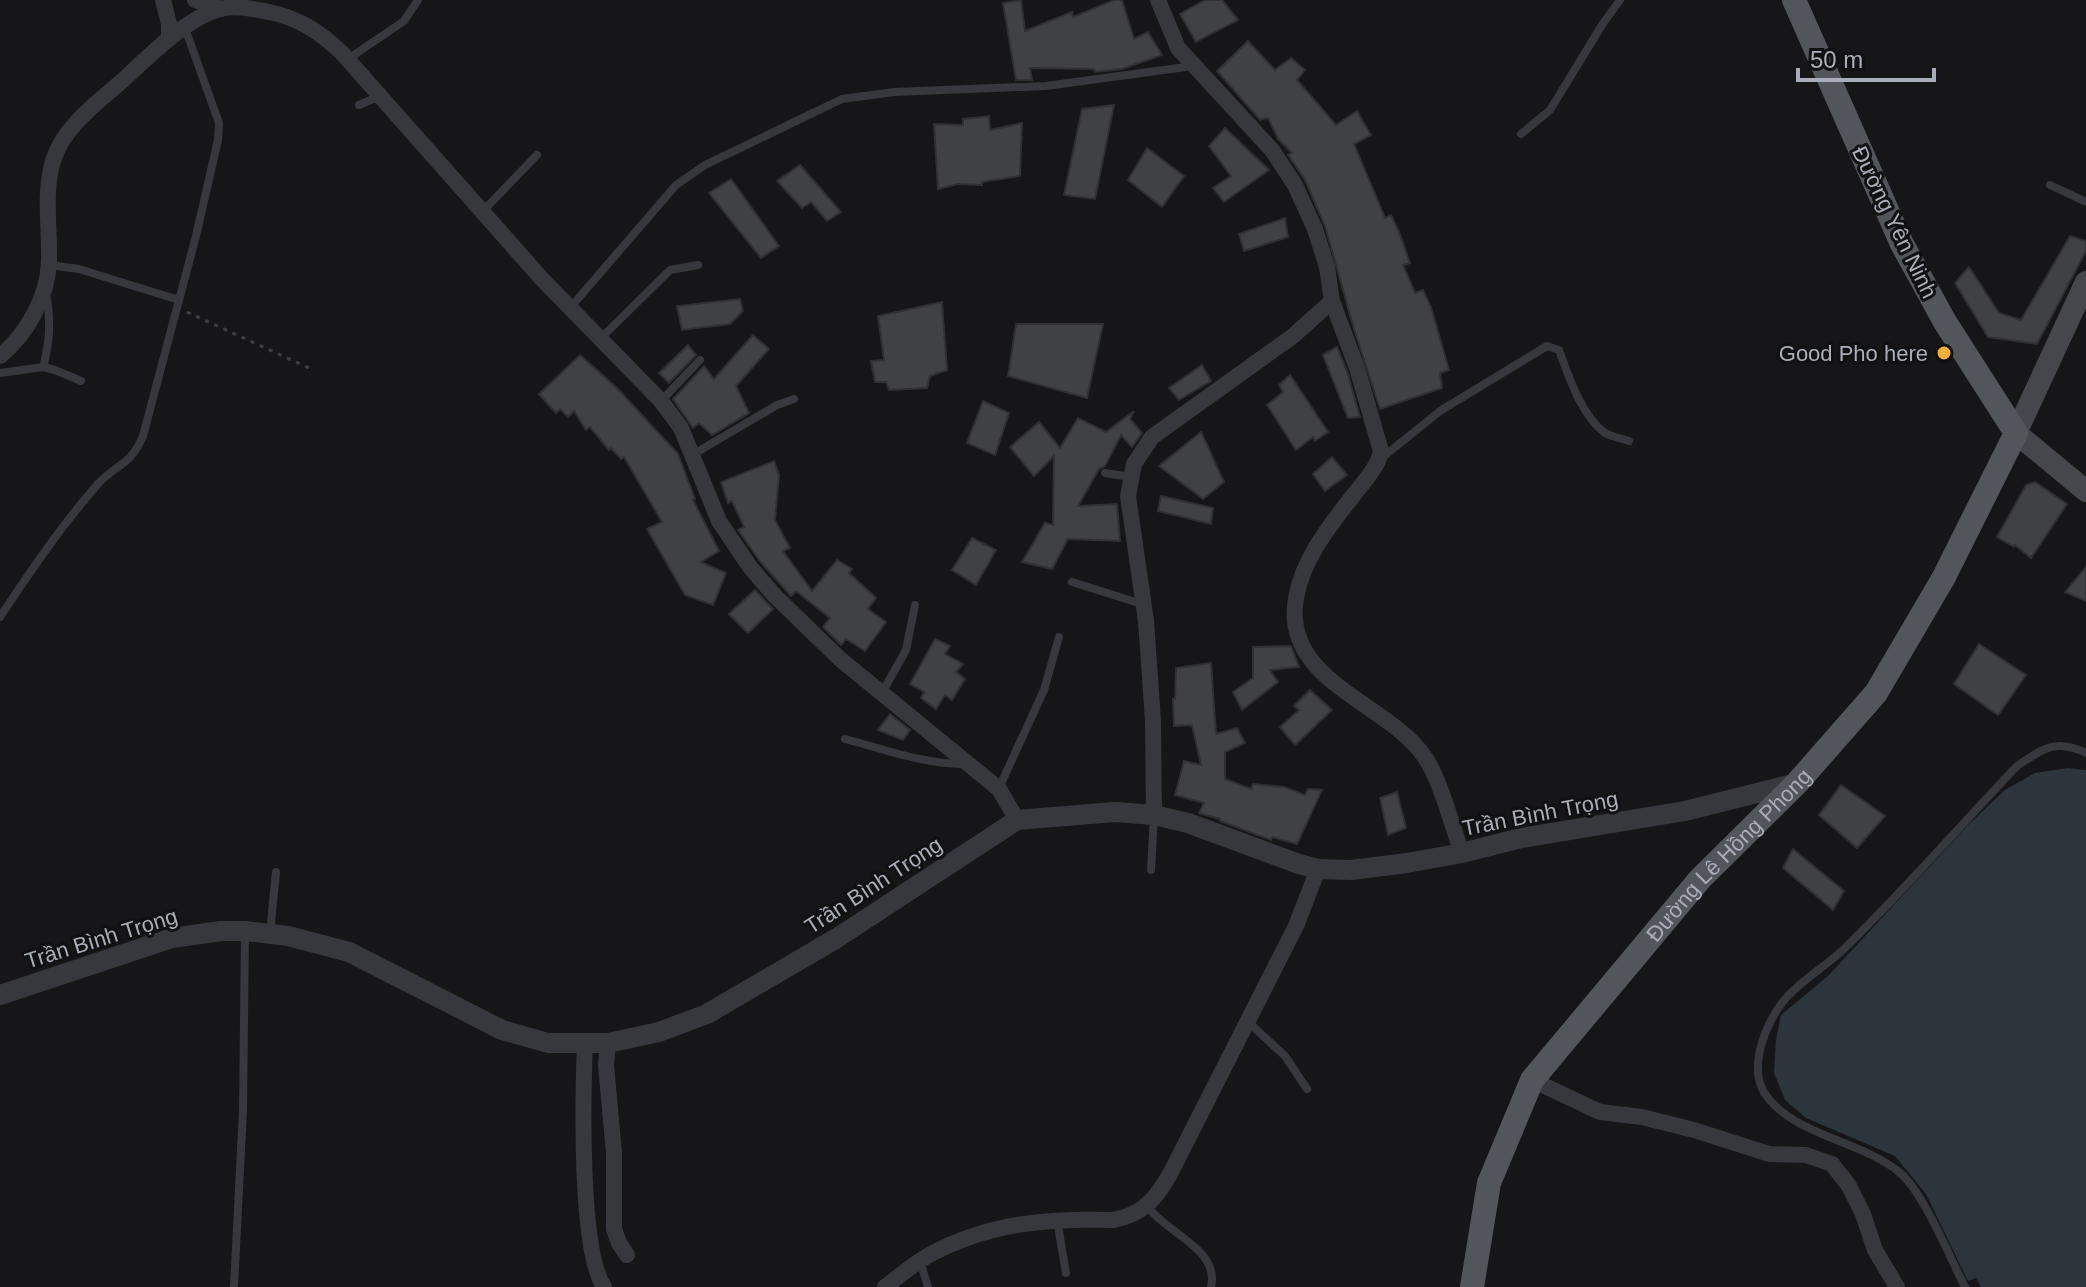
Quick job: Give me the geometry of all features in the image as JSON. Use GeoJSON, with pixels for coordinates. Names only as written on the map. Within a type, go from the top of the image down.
{"type":"FeatureCollection","features":[{"type":"Feature","properties":{"kind":"main road","name":"Đường Yên Ninh"},"geometry":{"type":"LineString","coordinates":[[1794,0],[1902,244],[1945,322],[2016,433]]}},
{"type":"Feature","properties":{"kind":"main road"},"geometry":{"type":"LineString","coordinates":[[2085,486],[2016,433],[2086,282]]}},
{"type":"Feature","properties":{"kind":"main road","name":"Đường Lê Hồng Phong"},"geometry":{"type":"LineString","coordinates":[[1472,1287],[1489,1183],[1532,1080],[1691,888],[1797,783],[1876,693],[1944,577],[2016,433]]}},
{"type":"Feature","properties":{"kind":"street"},"geometry":{"type":"LineString","coordinates":[[163,0],[169,39]]}},
{"type":"Feature","properties":{"kind":"street"},"geometry":{"type":"LineString","coordinates":[[195,0],[221,9],[248,8],[298,21],[320,32],[570,309],[661,401],[681,428],[719,521],[750,567],[774,595],[840,659],[999,789],[1017,820]]}},
{"type":"Feature","properties":{"kind":"street"},"geometry":{"type":"LineString","coordinates":[[1158,0],[1178,48],[1287,169],[1315,229],[1327,267],[1332,301],[1361,382],[1381,451],[1379,460],[1323,535],[1306,567],[1296,597],[1295,620],[1304,649],[1337,686],[1412,741],[1425,756],[1462,853]]}},
{"type":"Feature","properties":{"kind":"street"},"geometry":{"type":"LineString","coordinates":[[0,356],[16,341],[32,317],[44,285],[49,265],[47,208],[54,156],[82,118],[169,39],[221,9]]}},
{"type":"Feature","properties":{"kind":"street"},"geometry":{"type":"LineString","coordinates":[[1154,815],[1153,721],[1143,604],[1128,496],[1134,464],[1152,437],[1293,336],[1332,301]]}},
{"type":"Feature","properties":{"kind":"street","name":"Trần Bình Trọng"},"geometry":{"type":"LineString","coordinates":[[0,995],[172,938],[245,931],[349,952],[502,1030],[548,1043],[608,1043],[659,1032],[707,1014],[837,938],[1017,820],[1115,812],[1154,815],[1188,823],[1299,864],[1318,869],[1351,870],[1462,853],[1521,838],[1685,811],[1797,783]]}},
{"type":"Feature","properties":{"kind":"street"},"geometry":{"type":"LineString","coordinates":[[885,1287],[920,1261],[957,1242],[1001,1226],[1031,1221],[1124,1218],[1148,1207],[1170,1174],[1296,926],[1318,869]]}},
{"type":"Feature","properties":{"kind":"street"},"geometry":{"type":"LineString","coordinates":[[585,1042],[584,1154],[588,1206],[596,1271],[604,1287]]}},
{"type":"Feature","properties":{"kind":"street"},"geometry":{"type":"LineString","coordinates":[[608,1043],[606,1065],[614,1153],[614,1229],[627,1255]]}},
{"type":"Feature","properties":{"kind":"street"},"geometry":{"type":"LineString","coordinates":[[1532,1080],[1600,1112],[1642,1117],[1769,1154],[1806,1155],[1832,1164],[1849,1186],[1863,1214],[1875,1250],[1897,1287]]}},
{"type":"Feature","properties":{"kind":"lane"},"geometry":{"type":"LineString","coordinates":[[347,59],[404,21],[418,0]]}},
{"type":"Feature","properties":{"kind":"lane"},"geometry":{"type":"LineString","coordinates":[[1521,134],[1550,110],[1620,0]]}},
{"type":"Feature","properties":{"kind":"lane"},"geometry":{"type":"LineString","coordinates":[[0,617],[99,482],[136,452],[143,436],[215,153],[219,123],[185,28]]}},
{"type":"Feature","properties":{"kind":"lane"},"geometry":{"type":"LineString","coordinates":[[570,309],[676,185],[705,165],[842,99],[894,92],[1046,86],[1195,66]]}},
{"type":"Feature","properties":{"kind":"lane"},"geometry":{"type":"LineString","coordinates":[[359,105],[380,96]]}},
{"type":"Feature","properties":{"kind":"lane"},"geometry":{"type":"LineString","coordinates":[[482,212],[537,155]]}},
{"type":"Feature","properties":{"kind":"lane"},"geometry":{"type":"LineString","coordinates":[[2050,185],[2086,202]]}},
{"type":"Feature","properties":{"kind":"lane"},"geometry":{"type":"LineString","coordinates":[[49,265],[79,269],[178,303]]}},
{"type":"Feature","properties":{"kind":"lane"},"geometry":{"type":"LineString","coordinates":[[599,340],[670,270],[698,265]]}},
{"type":"Feature","properties":{"kind":"lane"},"geometry":{"type":"LineString","coordinates":[[43,367],[49,323],[44,285]]}},
{"type":"Feature","properties":{"kind":"lane"},"geometry":{"type":"LineString","coordinates":[[1379,460],[1440,411],[1547,346],[1559,350],[1581,402],[1595,424],[1608,435],[1629,441]]}},
{"type":"Feature","properties":{"kind":"lane"},"geometry":{"type":"LineString","coordinates":[[661,401],[700,360]]}},
{"type":"Feature","properties":{"kind":"lane"},"geometry":{"type":"LineString","coordinates":[[0,373],[43,367],[81,381]]}},
{"type":"Feature","properties":{"kind":"lane"},"geometry":{"type":"LineString","coordinates":[[692,455],[777,405],[794,399]]}},
{"type":"Feature","properties":{"kind":"lane"},"geometry":{"type":"LineString","coordinates":[[1105,473],[1130,477]]}},
{"type":"Feature","properties":{"kind":"lane"},"geometry":{"type":"LineString","coordinates":[[1072,582],[1143,604]]}},
{"type":"Feature","properties":{"kind":"lane"},"geometry":{"type":"LineString","coordinates":[[882,693],[906,650],[915,605]]}},
{"type":"Feature","properties":{"kind":"lane"},"geometry":{"type":"LineString","coordinates":[[999,789],[1044,690],[1059,637]]}},
{"type":"Feature","properties":{"kind":"lane"},"geometry":{"type":"LineString","coordinates":[[845,739],[919,760],[968,764]]}},
{"type":"Feature","properties":{"kind":"lane"},"geometry":{"type":"LineString","coordinates":[[1965,1287],[1922,1204],[1903,1175],[1864,1150],[1790,1119],[1766,1097],[1757,1066],[1766,1031],[1786,998],[1845,948],[2017,766],[2045,747],[2075,747],[2086,753]]}},
{"type":"Feature","properties":{"kind":"lane"},"geometry":{"type":"LineString","coordinates":[[1151,870],[1154,815]]}},
{"type":"Feature","properties":{"kind":"lane"},"geometry":{"type":"LineString","coordinates":[[270,934],[276,872]]}},
{"type":"Feature","properties":{"kind":"lane"},"geometry":{"type":"LineString","coordinates":[[234,1287],[243,1110],[245,931]]}},
{"type":"Feature","properties":{"kind":"lane"},"geometry":{"type":"LineString","coordinates":[[1247,1021],[1285,1056],[1307,1089]]}},
{"type":"Feature","properties":{"kind":"lane"},"geometry":{"type":"LineString","coordinates":[[1148,1207],[1203,1254],[1213,1278],[1211,1287]]}},
{"type":"Feature","properties":{"kind":"lane"},"geometry":{"type":"LineString","coordinates":[[1057,1220],[1066,1273]]}},
{"type":"Feature","properties":{"kind":"lane"},"geometry":{"type":"LineString","coordinates":[[920,1261],[928,1287]]}},
{"type":"Feature","properties":{"kind":"path"},"geometry":{"type":"LineString","coordinates":[[178,303],[309,368]]}},
{"type":"Feature","properties":{"kind":"shaded area"},"geometry":{"type":"Polygon","coordinates":[[[2068,768],[2086,770],[2086,1287],[1981,1287],[1976,1278],[1968,1281],[1926,1194],[1895,1156],[1806,1118],[1785,1100],[1774,1073],[1776,1040],[1781,1015],[1828,976],[1969,824],[2005,790],[2035,773],[2068,768]]]}},
{"type":"Feature","properties":{"kind":"building"},"geometry":{"type":"Polygon","coordinates":[[[1021,0],[1025,31],[1072,12],[1073,17],[1114,0],[1122,0],[1134,39],[1148,32],[1162,55],[1122,69],[1095,72],[1093,69],[1030,68],[1032,80],[1016,80],[1003,3],[1021,0]]]}},
{"type":"Feature","properties":{"kind":"building"},"geometry":{"type":"Polygon","coordinates":[[[1205,0],[1222,0],[1238,20],[1196,42],[1180,14],[1205,0]]]}},
{"type":"Feature","properties":{"kind":"building"},"geometry":{"type":"Polygon","coordinates":[[[1248,41],[1275,70],[1291,58],[1305,70],[1297,80],[1336,125],[1357,111],[1371,135],[1354,144],[1385,218],[1391,215],[1399,232],[1410,263],[1403,265],[1415,293],[1423,290],[1431,307],[1449,370],[1440,373],[1442,388],[1380,409],[1325,226],[1305,180],[1288,155],[1292,153],[1278,139],[1268,118],[1260,120],[1217,71],[1248,41]]]}},
{"type":"Feature","properties":{"kind":"building"},"geometry":{"type":"Polygon","coordinates":[[[1114,105],[1095,199],[1064,195],[1082,109],[1114,105]]]}},
{"type":"Feature","properties":{"kind":"building"},"geometry":{"type":"Polygon","coordinates":[[[989,116],[990,130],[1022,123],[1020,176],[982,182],[982,185],[958,184],[938,189],[934,124],[963,125],[963,119],[989,116]]]}},
{"type":"Feature","properties":{"kind":"building"},"geometry":{"type":"Polygon","coordinates":[[[1225,128],[1269,170],[1224,202],[1213,188],[1231,176],[1209,146],[1225,128]]]}},
{"type":"Feature","properties":{"kind":"building"},"geometry":{"type":"Polygon","coordinates":[[[1147,148],[1184,176],[1162,207],[1128,180],[1147,148]]]}},
{"type":"Feature","properties":{"kind":"building"},"geometry":{"type":"Polygon","coordinates":[[[800,165],[841,212],[827,221],[811,202],[802,208],[777,181],[800,165]]]}},
{"type":"Feature","properties":{"kind":"building"},"geometry":{"type":"Polygon","coordinates":[[[731,179],[779,246],[761,258],[709,193],[731,179]]]}},
{"type":"Feature","properties":{"kind":"building"},"geometry":{"type":"Polygon","coordinates":[[[1285,218],[1288,237],[1244,251],[1239,234],[1285,218]]]}},
{"type":"Feature","properties":{"kind":"building"},"geometry":{"type":"Polygon","coordinates":[[[2070,236],[2086,241],[2086,251],[2037,344],[1988,337],[1955,283],[1969,267],[1999,313],[2021,320],[2070,236]]]}},
{"type":"Feature","properties":{"kind":"building"},"geometry":{"type":"Polygon","coordinates":[[[740,299],[743,311],[730,324],[682,330],[677,306],[740,299]]]}},
{"type":"Feature","properties":{"kind":"building"},"geometry":{"type":"Polygon","coordinates":[[[942,302],[947,370],[930,376],[927,388],[889,390],[886,382],[875,382],[871,361],[884,360],[878,316],[942,302]]]}},
{"type":"Feature","properties":{"kind":"building"},"geometry":{"type":"Polygon","coordinates":[[[1016,324],[1103,324],[1087,398],[1008,376],[1016,324]]]}},
{"type":"Feature","properties":{"kind":"building"},"geometry":{"type":"Polygon","coordinates":[[[753,335],[769,349],[736,386],[749,413],[712,435],[699,423],[693,428],[673,399],[704,366],[714,379],[753,335]]]}},
{"type":"Feature","properties":{"kind":"building"},"geometry":{"type":"Polygon","coordinates":[[[688,345],[696,355],[669,383],[659,373],[688,345]]]}},
{"type":"Feature","properties":{"kind":"building"},"geometry":{"type":"Polygon","coordinates":[[[1337,347],[1360,417],[1348,418],[1323,355],[1337,347]]]}},
{"type":"Feature","properties":{"kind":"building"},"geometry":{"type":"Polygon","coordinates":[[[580,355],[617,388],[678,454],[693,500],[719,551],[701,562],[726,573],[713,605],[685,595],[647,529],[662,522],[624,457],[621,459],[611,448],[609,450],[590,427],[586,430],[574,411],[568,417],[560,409],[556,413],[539,394],[580,355]]]}},
{"type":"Feature","properties":{"kind":"building"},"geometry":{"type":"Polygon","coordinates":[[[1202,365],[1211,381],[1179,400],[1169,388],[1202,365]]]}},
{"type":"Feature","properties":{"kind":"building"},"geometry":{"type":"Polygon","coordinates":[[[1290,375],[1328,432],[1315,441],[1313,437],[1296,450],[1267,405],[1283,392],[1279,385],[1290,375]]]}},
{"type":"Feature","properties":{"kind":"building"},"geometry":{"type":"Polygon","coordinates":[[[983,401],[1009,413],[995,455],[967,443],[983,401]]]}},
{"type":"Feature","properties":{"kind":"building"},"geometry":{"type":"Polygon","coordinates":[[[1134,411],[1130,419],[1142,433],[1132,447],[1121,435],[1078,506],[1117,504],[1120,541],[1068,539],[1052,569],[1022,562],[1045,523],[1053,525],[1054,456],[1034,476],[1010,447],[1039,422],[1060,448],[1078,418],[1106,432],[1134,411]]]}},
{"type":"Feature","properties":{"kind":"building"},"geometry":{"type":"Polygon","coordinates":[[[1201,432],[1224,482],[1203,499],[1159,466],[1201,432]]]}},
{"type":"Feature","properties":{"kind":"building"},"geometry":{"type":"Polygon","coordinates":[[[1332,457],[1347,475],[1325,491],[1313,474],[1332,457]]]}},
{"type":"Feature","properties":{"kind":"building"},"geometry":{"type":"Polygon","coordinates":[[[774,461],[779,475],[775,520],[790,548],[783,551],[812,591],[837,560],[852,569],[849,573],[876,598],[868,609],[886,622],[865,651],[846,639],[841,645],[823,627],[830,618],[796,591],[791,596],[759,560],[738,530],[744,527],[732,501],[728,503],[721,482],[774,461]]]}},
{"type":"Feature","properties":{"kind":"building"},"geometry":{"type":"Polygon","coordinates":[[[2035,482],[2067,504],[2031,558],[2015,545],[1997,537],[2026,485],[2035,482]]]}},
{"type":"Feature","properties":{"kind":"building"},"geometry":{"type":"Polygon","coordinates":[[[1161,496],[1213,508],[1211,524],[1158,511],[1161,496]]]}},
{"type":"Feature","properties":{"kind":"building"},"geometry":{"type":"Polygon","coordinates":[[[972,538],[996,550],[976,585],[952,570],[972,538]]]}},
{"type":"Feature","properties":{"kind":"building"},"geometry":{"type":"Polygon","coordinates":[[[2086,567],[2086,601],[2065,592],[2086,567]]]}},
{"type":"Feature","properties":{"kind":"building"},"geometry":{"type":"Polygon","coordinates":[[[755,590],[773,609],[748,633],[729,614],[755,590]]]}},
{"type":"Feature","properties":{"kind":"building"},"geometry":{"type":"Polygon","coordinates":[[[935,639],[950,646],[945,654],[963,664],[956,672],[965,679],[952,700],[945,695],[936,709],[921,698],[924,692],[910,684],[935,639]]]}},
{"type":"Feature","properties":{"kind":"building"},"geometry":{"type":"Polygon","coordinates":[[[1979,644],[2026,675],[1998,715],[1954,684],[1979,644]]]}},
{"type":"Feature","properties":{"kind":"building"},"geometry":{"type":"Polygon","coordinates":[[[1291,646],[1299,667],[1270,670],[1278,682],[1242,710],[1233,692],[1253,678],[1253,647],[1291,646]]]}},
{"type":"Feature","properties":{"kind":"building"},"geometry":{"type":"Polygon","coordinates":[[[1211,663],[1216,734],[1237,728],[1245,743],[1225,752],[1225,779],[1251,789],[1253,784],[1284,787],[1305,795],[1308,789],[1322,790],[1297,844],[1272,837],[1271,840],[1199,813],[1204,803],[1175,795],[1184,761],[1201,765],[1192,725],[1174,726],[1176,668],[1211,663]]]}},
{"type":"Feature","properties":{"kind":"building"},"geometry":{"type":"Polygon","coordinates":[[[1310,690],[1332,710],[1295,745],[1280,727],[1299,710],[1294,706],[1310,690]]]}},
{"type":"Feature","properties":{"kind":"building"},"geometry":{"type":"Polygon","coordinates":[[[890,714],[910,730],[903,740],[878,730],[890,714]]]}},
{"type":"Feature","properties":{"kind":"building"},"geometry":{"type":"Polygon","coordinates":[[[1841,785],[1885,816],[1857,848],[1819,815],[1841,785]]]}},
{"type":"Feature","properties":{"kind":"building"},"geometry":{"type":"Polygon","coordinates":[[[1397,792],[1406,828],[1388,835],[1380,798],[1397,792]]]}},
{"type":"Feature","properties":{"kind":"building"},"geometry":{"type":"Polygon","coordinates":[[[1793,849],[1844,891],[1833,910],[1783,868],[1793,849]]]}},
{"type":"Feature","properties":{"kind":"place","name":"Good Pho here"},"geometry":{"type":"Point","coordinates":[1944,353]}}]}
